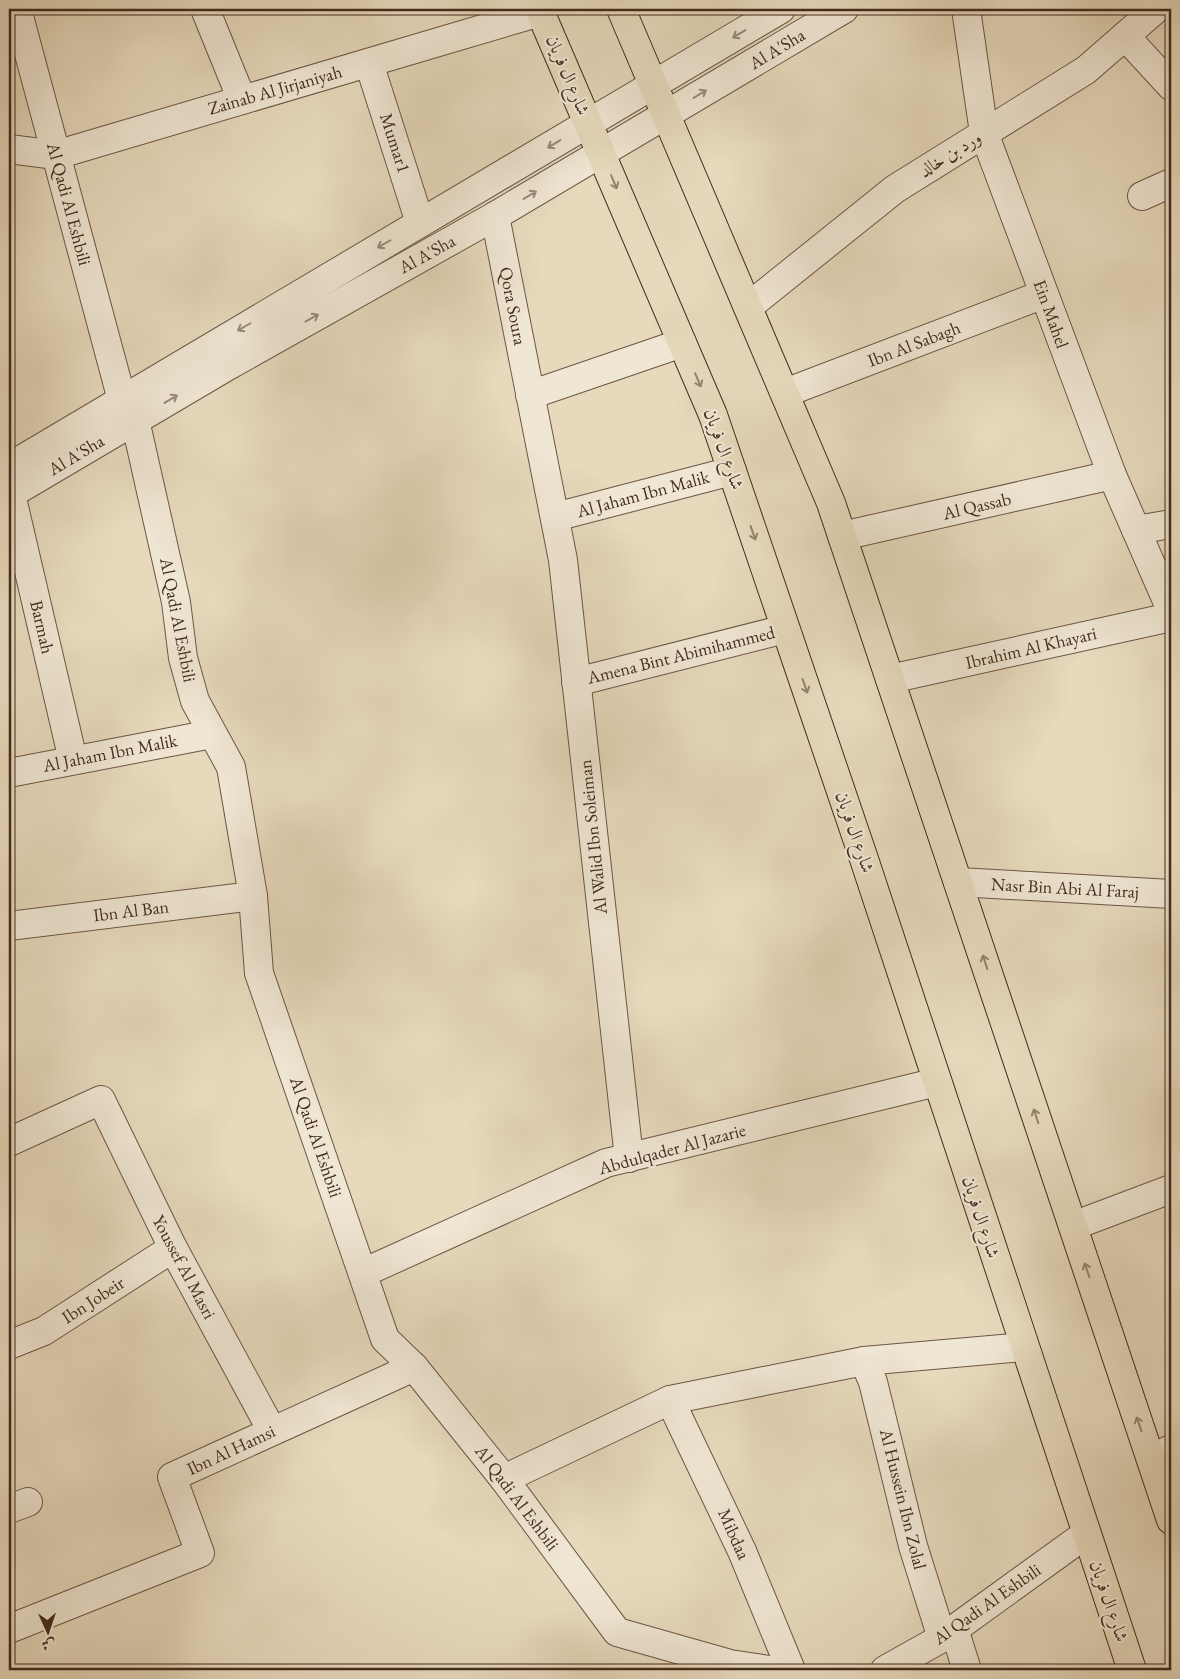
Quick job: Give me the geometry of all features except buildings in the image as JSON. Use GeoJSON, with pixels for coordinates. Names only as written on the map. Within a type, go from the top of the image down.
{"type":"FeatureCollection","features":[{"type":"Feature","properties":{"kind":"main road"},"geometry":{"type":"LineString","coordinates":[[621,9],[831,503],[1073,1226],[1161,1454],[1171,1520]]}},
{"type":"Feature","properties":{"kind":"main road","name":"شارع ال فريان"},"geometry":{"type":"LineString","coordinates":[[540,10],[713,415],[786,628],[1132,1670]]}},
{"type":"Feature","properties":{"kind":"street","name":"Al Qadi Al Eshbili"},"geometry":{"type":"LineString","coordinates":[[17,9],[129,410],[176,602],[183,658],[195,702],[231,767],[253,896],[259,973],[385,1339],[414,1367],[504,1480],[617,1632],[730,1664],[769,1670]]}},
{"type":"Feature","properties":{"kind":"street"},"geometry":{"type":"LineString","coordinates":[[205,9],[242,100]]}},
{"type":"Feature","properties":{"kind":"street","name":"Al A'Sha"},"geometry":{"type":"LineString","coordinates":[[10,494],[129,410],[420,223],[781,9]]}},
{"type":"Feature","properties":{"kind":"street","name":"Al A'Sha"},"geometry":{"type":"LineString","coordinates":[[9,467],[129,410],[226,367],[495,216],[844,9]]}},
{"type":"Feature","properties":{"kind":"street","name":"Ein Mahel"},"geometry":{"type":"LineString","coordinates":[[966,9],[984,133],[1112,475],[1171,610]]}},
{"type":"Feature","properties":{"kind":"street","name":"ورد بن خالد"},"geometry":{"type":"LineString","coordinates":[[748,306],[895,189],[1086,70],[1156,9]]}},
{"type":"Feature","properties":{"kind":"street","name":"Zainab Al Jirjaniyah"},"geometry":{"type":"LineString","coordinates":[[9,149],[56,154],[369,63],[540,10]]}},
{"type":"Feature","properties":{"kind":"street"},"geometry":{"type":"LineString","coordinates":[[1125,36],[1171,86]]}},
{"type":"Feature","properties":{"kind":"street","name":"Mumar1"},"geometry":{"type":"LineString","coordinates":[[369,63],[420,223]]}},
{"type":"Feature","properties":{"kind":"street"},"geometry":{"type":"LineString","coordinates":[[1142,196],[1171,183]]}},
{"type":"Feature","properties":{"kind":"street","name":"Qora Soura"},"geometry":{"type":"LineString","coordinates":[[495,216],[554,517]]}},
{"type":"Feature","properties":{"kind":"street","name":"Ibn Al Sabagh"},"geometry":{"type":"LineString","coordinates":[[785,393],[1044,294]]}},
{"type":"Feature","properties":{"kind":"street"},"geometry":{"type":"LineString","coordinates":[[530,395],[682,343]]}},
{"type":"Feature","properties":{"kind":"street","name":"Al Jaham Ibn Malik"},"geometry":{"type":"LineString","coordinates":[[554,517],[732,471]]}},
{"type":"Feature","properties":{"kind":"street","name":"Al Qassab"},"geometry":{"type":"LineString","coordinates":[[842,536],[1112,475]]}},
{"type":"Feature","properties":{"kind":"street","name":"Barmah"},"geometry":{"type":"LineString","coordinates":[[10,494],[73,760]]}},
{"type":"Feature","properties":{"kind":"street","name":"Al Walid Ibn Soleiman"},"geometry":{"type":"LineString","coordinates":[[554,517],[563,560],[629,1158]]}},
{"type":"Feature","properties":{"kind":"street"},"geometry":{"type":"LineString","coordinates":[[1136,530],[1171,524]]}},
{"type":"Feature","properties":{"kind":"street","name":"Ibrahim Al Khayari"},"geometry":{"type":"LineString","coordinates":[[890,679],[1171,616]]}},
{"type":"Feature","properties":{"kind":"street","name":"Amena Bint Abimihammed"},"geometry":{"type":"LineString","coordinates":[[576,682],[786,628]]}},
{"type":"Feature","properties":{"kind":"street","name":"Al Jaham Ibn Malik"},"geometry":{"type":"LineString","coordinates":[[9,773],[212,734]]}},
{"type":"Feature","properties":{"kind":"street","name":"Nasr Bin Abi Al Faraj"},"geometry":{"type":"LineString","coordinates":[[958,882],[1171,894]]}},
{"type":"Feature","properties":{"kind":"street","name":"Ibn Al Ban"},"geometry":{"type":"LineString","coordinates":[[9,926],[253,896]]}},
{"type":"Feature","properties":{"kind":"street","name":"Abdulqader Al Jazarie"},"geometry":{"type":"LineString","coordinates":[[363,1273],[606,1163],[937,1082]]}},
{"type":"Feature","properties":{"kind":"street","name":"Youssef Al Masri"},"geometry":{"type":"LineString","coordinates":[[9,1142],[100,1100],[173,1248],[272,1431]]}},
{"type":"Feature","properties":{"kind":"street"},"geometry":{"type":"LineString","coordinates":[[1073,1226],[1171,1189]]}},
{"type":"Feature","properties":{"kind":"street","name":"Ibn Jobeir"},"geometry":{"type":"LineString","coordinates":[[9,1345],[44,1331],[173,1248]]}},
{"type":"Feature","properties":{"kind":"street"},"geometry":{"type":"LineString","coordinates":[[504,1480],[670,1400],[864,1361],[1024,1347]]}},
{"type":"Feature","properties":{"kind":"street","name":"Al Hussein Ibn Zolal"},"geometry":{"type":"LineString","coordinates":[[864,1361],[873,1382],[913,1546],[948,1633],[967,1670]]}},
{"type":"Feature","properties":{"kind":"street","name":"Ibn Al Hamsi"},"geometry":{"type":"LineString","coordinates":[[9,1629],[200,1553],[172,1477],[414,1367]]}},
{"type":"Feature","properties":{"kind":"street","name":"Mibdaa"},"geometry":{"type":"LineString","coordinates":[[670,1400],[742,1551],[791,1670]]}},
{"type":"Feature","properties":{"kind":"street","name":"Al Qadi Al Eshbili"},"geometry":{"type":"LineString","coordinates":[[885,1670],[948,1633],[1086,1534]]}}]}
